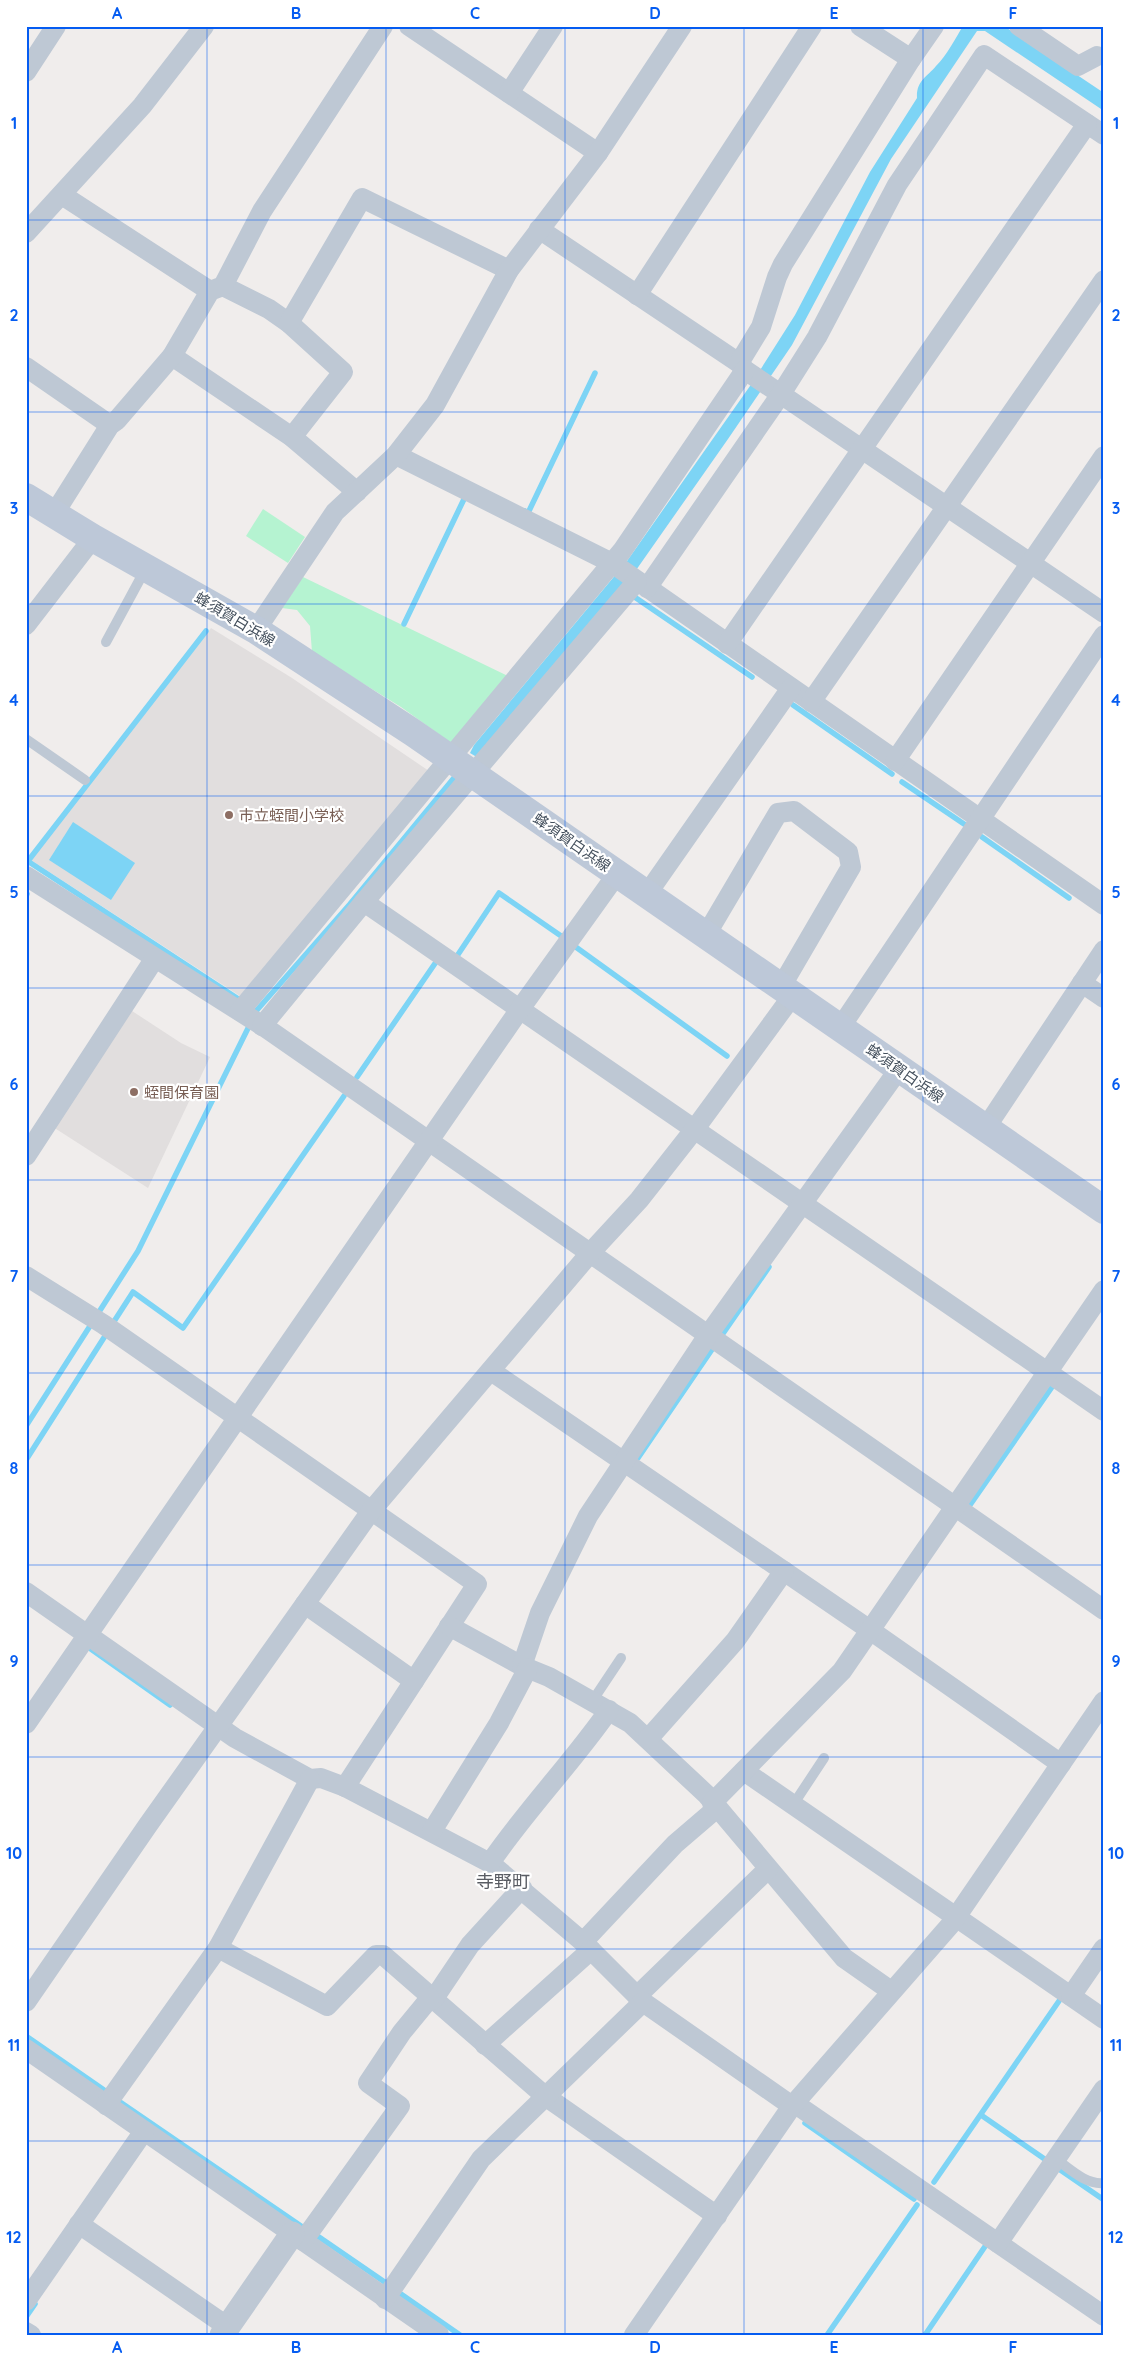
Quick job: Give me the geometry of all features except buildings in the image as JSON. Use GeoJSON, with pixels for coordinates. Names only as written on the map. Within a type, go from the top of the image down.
{"type":"FeatureCollection","features":[{"type":"Feature","properties":{"kind":"main road","name":"蜂須賀白浜線"},"geometry":{"type":"LineString","coordinates":[[26,497],[256,630],[451,759],[1104,1210]]}},
{"type":"Feature","properties":{"kind":"street"},"geometry":{"type":"LineString","coordinates":[[26,72],[56,26]]}},
{"type":"Feature","properties":{"kind":"street"},"geometry":{"type":"LineString","coordinates":[[26,233],[142,106],[204,26]]}},
{"type":"Feature","properties":{"kind":"street"},"geometry":{"type":"LineString","coordinates":[[54,514],[110,425],[117,420],[172,356],[217,288],[262,210],[382,26]]}},
{"type":"Feature","properties":{"kind":"street"},"geometry":{"type":"LineString","coordinates":[[509,94],[553,26]]}},
{"type":"Feature","properties":{"kind":"street"},"geometry":{"type":"LineString","coordinates":[[256,630],[335,512],[396,456],[435,405],[508,270],[598,153],[682,26]]}},
{"type":"Feature","properties":{"kind":"street"},"geometry":{"type":"LineString","coordinates":[[637,295],[812,26]]}},
{"type":"Feature","properties":{"kind":"street"},"geometry":{"type":"LineString","coordinates":[[860,26],[911,59]]}},
{"type":"Feature","properties":{"kind":"street"},"geometry":{"type":"LineString","coordinates":[[251,1018],[364,902],[640,583],[757,377],[761,328],[777,277],[911,59],[934,26]]}},
{"type":"Feature","properties":{"kind":"street"},"geometry":{"type":"LineString","coordinates":[[1019,26],[1078,66],[1102,55]]}},
{"type":"Feature","properties":{"kind":"street"},"geometry":{"type":"LineString","coordinates":[[417,28],[509,94],[598,153]]}},
{"type":"Feature","properties":{"kind":"street"},"geometry":{"type":"LineString","coordinates":[[251,1018],[451,759],[614,565],[757,377],[817,337],[897,185],[984,55],[1104,135]]}},
{"type":"Feature","properties":{"kind":"street"},"geometry":{"type":"LineString","coordinates":[[728,644],[1087,124]]}},
{"type":"Feature","properties":{"kind":"street"},"geometry":{"type":"LineString","coordinates":[[62,195],[217,288],[269,309],[289,323],[343,372],[292,437]]}},
{"type":"Feature","properties":{"kind":"street"},"geometry":{"type":"LineString","coordinates":[[289,323],[362,198],[508,270]]}},
{"type":"Feature","properties":{"kind":"street"},"geometry":{"type":"LineString","coordinates":[[539,229],[1104,613]]}},
{"type":"Feature","properties":{"kind":"street"},"geometry":{"type":"LineString","coordinates":[[811,702],[1104,280]]}},
{"type":"Feature","properties":{"kind":"street"},"geometry":{"type":"LineString","coordinates":[[172,356],[292,437],[357,492]]}},
{"type":"Feature","properties":{"kind":"street"},"geometry":{"type":"LineString","coordinates":[[26,367],[110,425]]}},
{"type":"Feature","properties":{"kind":"street"},"geometry":{"type":"LineString","coordinates":[[396,456],[614,565],[1104,905]]}},
{"type":"Feature","properties":{"kind":"street"},"geometry":{"type":"LineString","coordinates":[[894,761],[1104,456]]}},
{"type":"Feature","properties":{"kind":"street"},"geometry":{"type":"LineString","coordinates":[[26,625],[94,538]]}},
{"type":"Feature","properties":{"kind":"street"},"geometry":{"type":"LineString","coordinates":[[840,1028],[1104,636]]}},
{"type":"Feature","properties":{"kind":"street"},"geometry":{"type":"LineString","coordinates":[[647,894],[791,688]]}},
{"type":"Feature","properties":{"kind":"street"},"geometry":{"type":"LineString","coordinates":[[26,2002],[218,1726],[371,1511],[591,1252],[639,1200],[694,1130],[787,991],[851,867],[848,852],[794,811],[778,813],[706,935]]}},
{"type":"Feature","properties":{"kind":"street"},"geometry":{"type":"LineString","coordinates":[[26,1724],[520,1009],[617,874]]}},
{"type":"Feature","properties":{"kind":"street"},"geometry":{"type":"LineString","coordinates":[[26,876],[251,1018],[591,1252],[1104,1610]]}},
{"type":"Feature","properties":{"kind":"street"},"geometry":{"type":"LineString","coordinates":[[364,902],[1104,1411]]}},
{"type":"Feature","properties":{"kind":"street"},"geometry":{"type":"LineString","coordinates":[[985,1129],[1104,950]]}},
{"type":"Feature","properties":{"kind":"street"},"geometry":{"type":"LineString","coordinates":[[26,1156],[155,958]]}},
{"type":"Feature","properties":{"kind":"street"},"geometry":{"type":"LineString","coordinates":[[1082,983],[1104,998]]}},
{"type":"Feature","properties":{"kind":"street"},"geometry":{"type":"LineString","coordinates":[[432,1831],[499,1723],[525,1667],[540,1613],[588,1516],[708,1334],[899,1069]]}},
{"type":"Feature","properties":{"kind":"street"},"geometry":{"type":"LineString","coordinates":[[26,1276],[92,1317],[477,1584],[345,1787]]}},
{"type":"Feature","properties":{"kind":"street"},"geometry":{"type":"LineString","coordinates":[[485,2045],[587,1946],[675,1844],[842,1671],[1104,1290]]}},
{"type":"Feature","properties":{"kind":"street"},"geometry":{"type":"LineString","coordinates":[[491,1371],[870,1630],[1061,1764]]}},
{"type":"Feature","properties":{"kind":"street"},"geometry":{"type":"LineString","coordinates":[[648,1739],[736,1641],[784,1571]]}},
{"type":"Feature","properties":{"kind":"street"},"geometry":{"type":"LineString","coordinates":[[26,1592],[235,1738],[310,1779],[321,1778],[345,1787],[490,1862],[587,1946],[640,1999],[1104,2316]]}},
{"type":"Feature","properties":{"kind":"street"},"geometry":{"type":"LineString","coordinates":[[305,1604],[414,1681]]}},
{"type":"Feature","properties":{"kind":"street"},"geometry":{"type":"LineString","coordinates":[[449,1626],[601,1705],[648,1739],[707,1795],[768,1870],[844,1958],[891,1991]]}},
{"type":"Feature","properties":{"kind":"street"},"geometry":{"type":"LineString","coordinates":[[634,2335],[793,2105],[955,1918],[1104,1701]]}},
{"type":"Feature","properties":{"kind":"street"},"geometry":{"type":"LineString","coordinates":[[490,1862],[508,1837],[593,1733],[601,1705]]}},
{"type":"Feature","properties":{"kind":"street"},"geometry":{"type":"LineString","coordinates":[[744,1771],[1104,2019]]}},
{"type":"Feature","properties":{"kind":"street"},"geometry":{"type":"LineString","coordinates":[[106,2104],[218,1948],[310,1779]]}},
{"type":"Feature","properties":{"kind":"street"},"geometry":{"type":"LineString","coordinates":[[385,2299],[481,2159],[768,1870]]}},
{"type":"Feature","properties":{"kind":"street"},"geometry":{"type":"LineString","coordinates":[[79,2224],[225,2331],[400,2106],[368,2083],[402,2032],[432,1999],[470,1945],[522,1888]]}},
{"type":"Feature","properties":{"kind":"street"},"geometry":{"type":"LineString","coordinates":[[218,1948],[327,2006],[376,1955],[383,1955],[545,2096],[717,2216]]}},
{"type":"Feature","properties":{"kind":"street"},"geometry":{"type":"LineString","coordinates":[[1071,1996],[1104,1948]]}},
{"type":"Feature","properties":{"kind":"street"},"geometry":{"type":"LineString","coordinates":[[26,2049],[439,2335]]}},
{"type":"Feature","properties":{"kind":"street"},"geometry":{"type":"LineString","coordinates":[[998,2243],[1104,2089]]}},
{"type":"Feature","properties":{"kind":"street"},"geometry":{"type":"LineString","coordinates":[[26,2301],[144,2131]]}},
{"type":"Feature","properties":{"kind":"street"},"geometry":{"type":"LineString","coordinates":[[26,2332],[31,2335]]}},
{"type":"Feature","properties":{"kind":"lane"},"geometry":{"type":"LineString","coordinates":[[106,642],[146,568]]}},
{"type":"Feature","properties":{"kind":"lane"},"geometry":{"type":"LineString","coordinates":[[26,738],[85,780]]}},
{"type":"Feature","properties":{"kind":"lane"},"geometry":{"type":"LineString","coordinates":[[601,1705],[621,1658]]}},
{"type":"Feature","properties":{"kind":"lane"},"geometry":{"type":"LineString","coordinates":[[793,1805],[824,1758]]}},
{"type":"Feature","properties":{"kind":"lane"},"geometry":{"type":"LineString","coordinates":[[1056,2159],[1094,2184],[1104,2183]]}},
{"type":"Feature","properties":{"kind":"shaded area","name":"市立蛭間小学校"},"geometry":{"type":"Polygon","coordinates":[[[211,628],[292,678],[429,771],[240,996],[31,860],[211,628]]]}},
{"type":"Feature","properties":{"kind":"shaded area","name":"蛭間保育園"},"geometry":{"type":"Polygon","coordinates":[[[129,1009],[181,1043],[210,1057],[148,1188],[53,1127],[129,1009]]]}},
{"type":"Feature","properties":{"kind":"green space"},"geometry":{"type":"Polygon","coordinates":[[[263,509],[305,537],[288,563],[246,536],[263,509]]]}},
{"type":"Feature","properties":{"kind":"green space"},"geometry":{"type":"Polygon","coordinates":[[[303,577],[510,677],[454,745],[401,707],[312,652],[310,626],[297,610],[282,608],[303,577]]]}},
{"type":"Feature","properties":{"kind":"water"},"geometry":{"type":"Polygon","coordinates":[[[963,26],[1004,26],[1104,93],[1104,111],[985,31],[977,31],[891,159],[792,345],[627,583],[480,759],[470,753],[474,745],[627,561],[750,386],[795,315],[870,172],[917,98],[920,83],[944,57],[963,26]]]}},
{"type":"Feature","properties":{"kind":"water"},"geometry":{"type":"Polygon","coordinates":[[[73,822],[135,863],[111,900],[49,860],[73,822]]]}},
{"type":"Feature","properties":{"kind":"waterway"},"geometry":{"type":"LineString","coordinates":[[525,511],[528,513],[595,373]]}},
{"type":"Feature","properties":{"kind":"waterway"},"geometry":{"type":"LineString","coordinates":[[404,624],[465,497]]}},
{"type":"Feature","properties":{"kind":"waterway"},"geometry":{"type":"LineString","coordinates":[[636,598],[752,677]]}},
{"type":"Feature","properties":{"kind":"waterway"},"geometry":{"type":"LineString","coordinates":[[28,861],[206,631]]}},
{"type":"Feature","properties":{"kind":"waterway"},"geometry":{"type":"LineString","coordinates":[[793,705],[892,774]]}},
{"type":"Feature","properties":{"kind":"waterway"},"geometry":{"type":"LineString","coordinates":[[26,1426],[138,1251],[257,1010],[350,904],[458,773]]}},
{"type":"Feature","properties":{"kind":"waterway"},"geometry":{"type":"LineString","coordinates":[[902,782],[964,824]]}},
{"type":"Feature","properties":{"kind":"waterway"},"geometry":{"type":"LineString","coordinates":[[982,837],[1069,898]]}},
{"type":"Feature","properties":{"kind":"waterway"},"geometry":{"type":"LineString","coordinates":[[26,860],[240,1000]]}},
{"type":"Feature","properties":{"kind":"waterway"},"geometry":{"type":"LineString","coordinates":[[455,959],[499,893],[564,938]]}},
{"type":"Feature","properties":{"kind":"waterway"},"geometry":{"type":"LineString","coordinates":[[573,945],[727,1056]]}},
{"type":"Feature","properties":{"kind":"waterway"},"geometry":{"type":"LineString","coordinates":[[357,1077],[436,962]]}},
{"type":"Feature","properties":{"kind":"waterway"},"geometry":{"type":"LineString","coordinates":[[113,1323],[133,1292],[183,1328],[344,1096]]}},
{"type":"Feature","properties":{"kind":"waterway"},"geometry":{"type":"LineString","coordinates":[[722,1335],[769,1267]]}},
{"type":"Feature","properties":{"kind":"waterway"},"geometry":{"type":"LineString","coordinates":[[26,1460],[105,1336]]}},
{"type":"Feature","properties":{"kind":"waterway"},"geometry":{"type":"LineString","coordinates":[[638,1458],[713,1348]]}},
{"type":"Feature","properties":{"kind":"waterway"},"geometry":{"type":"LineString","coordinates":[[970,1505],[1052,1387]]}},
{"type":"Feature","properties":{"kind":"waterway"},"geometry":{"type":"LineString","coordinates":[[88,1647],[170,1705]]}},
{"type":"Feature","properties":{"kind":"waterway"},"geometry":{"type":"LineString","coordinates":[[934,2182],[1059,2001]]}},
{"type":"Feature","properties":{"kind":"waterway"},"geometry":{"type":"LineString","coordinates":[[26,2036],[104,2090]]}},
{"type":"Feature","properties":{"kind":"waterway"},"geometry":{"type":"LineString","coordinates":[[120,2102],[301,2226]]}},
{"type":"Feature","properties":{"kind":"waterway"},"geometry":{"type":"LineString","coordinates":[[981,2115],[1046,2160]]}},
{"type":"Feature","properties":{"kind":"waterway"},"geometry":{"type":"LineString","coordinates":[[805,2123],[914,2199]]}},
{"type":"Feature","properties":{"kind":"waterway"},"geometry":{"type":"LineString","coordinates":[[1056,2167],[1104,2200]]}},
{"type":"Feature","properties":{"kind":"waterway"},"geometry":{"type":"LineString","coordinates":[[827,2335],[917,2205]]}},
{"type":"Feature","properties":{"kind":"waterway"},"geometry":{"type":"LineString","coordinates":[[319,2237],[386,2283]]}},
{"type":"Feature","properties":{"kind":"waterway"},"geometry":{"type":"LineString","coordinates":[[925,2335],[986,2245]]}},
{"type":"Feature","properties":{"kind":"waterway"},"geometry":{"type":"LineString","coordinates":[[398,2292],[460,2335]]}},
{"type":"Feature","properties":{"kind":"waterway"},"geometry":{"type":"LineString","coordinates":[[26,2317],[35,2304]]}},
{"type":"Feature","properties":{"kind":"place","name":"市立蛭間小学校"},"geometry":{"type":"Point","coordinates":[229,815]}},
{"type":"Feature","properties":{"kind":"place","name":"蛭間保育園"},"geometry":{"type":"Point","coordinates":[134,1092]}},
{"type":"Feature","properties":{"kind":"district","name":"寺野町"},"geometry":{"type":"Point","coordinates":[503,1881]}}]}
